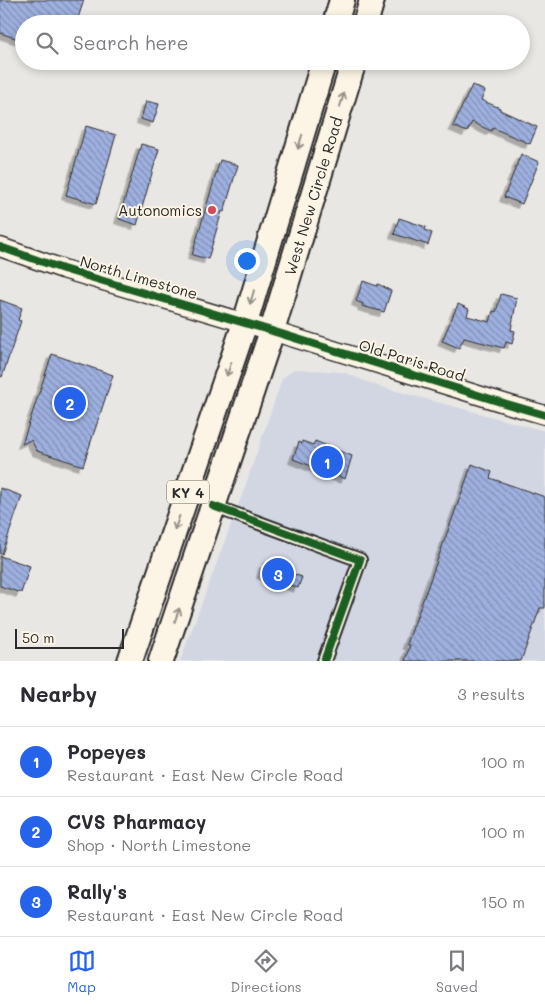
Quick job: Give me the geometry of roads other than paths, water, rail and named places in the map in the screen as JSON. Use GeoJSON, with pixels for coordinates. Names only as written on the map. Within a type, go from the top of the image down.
{"type":"FeatureCollection","features":[{"type":"Feature","properties":{"kind":"highway"},"geometry":{"type":"LineString","coordinates":[[338,15],[342,0]]}},
{"type":"Feature","properties":{"kind":"highway"},"geometry":{"type":"LineString","coordinates":[[368,15],[372,0]]}},
{"type":"Feature","properties":{"kind":"highway","name":"West New Circle Road"},"geometry":{"type":"LineString","coordinates":[[244,323],[321,70]]}},
{"type":"Feature","properties":{"kind":"highway","name":"West New Circle Road"},"geometry":{"type":"LineString","coordinates":[[272,331],[351,70]]}},
{"type":"Feature","properties":{"kind":"highway","name":"KY 4"},"geometry":{"type":"LineString","coordinates":[[130,661],[244,323]]}},
{"type":"Feature","properties":{"kind":"highway","name":"KY 4"},"geometry":{"type":"LineString","coordinates":[[161,661],[272,331]]}},
{"type":"Feature","properties":{"kind":"street","name":"North Limestone"},"geometry":{"type":"LineString","coordinates":[[0,247],[63,269],[272,331]]}},
{"type":"Feature","properties":{"kind":"street","name":"Old Paris Road"},"geometry":{"type":"LineString","coordinates":[[272,331],[545,415]]}},
{"type":"Feature","properties":{"kind":"street"},"geometry":{"type":"LineString","coordinates":[[213,506],[360,560],[324,661]]}},
{"type":"Feature","properties":{"kind":"place","name":"Autonomics"},"geometry":{"type":"Point","coordinates":[212,210]}},
{"type":"Feature","properties":{"kind":"place","name":"CVS Pharmacy"},"geometry":{"type":"Point","coordinates":[70,403]}},
{"type":"Feature","properties":{"kind":"place","name":"Popeyes"},"geometry":{"type":"Point","coordinates":[327,462]}},
{"type":"Feature","properties":{"kind":"place","name":"Rally's"},"geometry":{"type":"Point","coordinates":[278,574]}}]}
